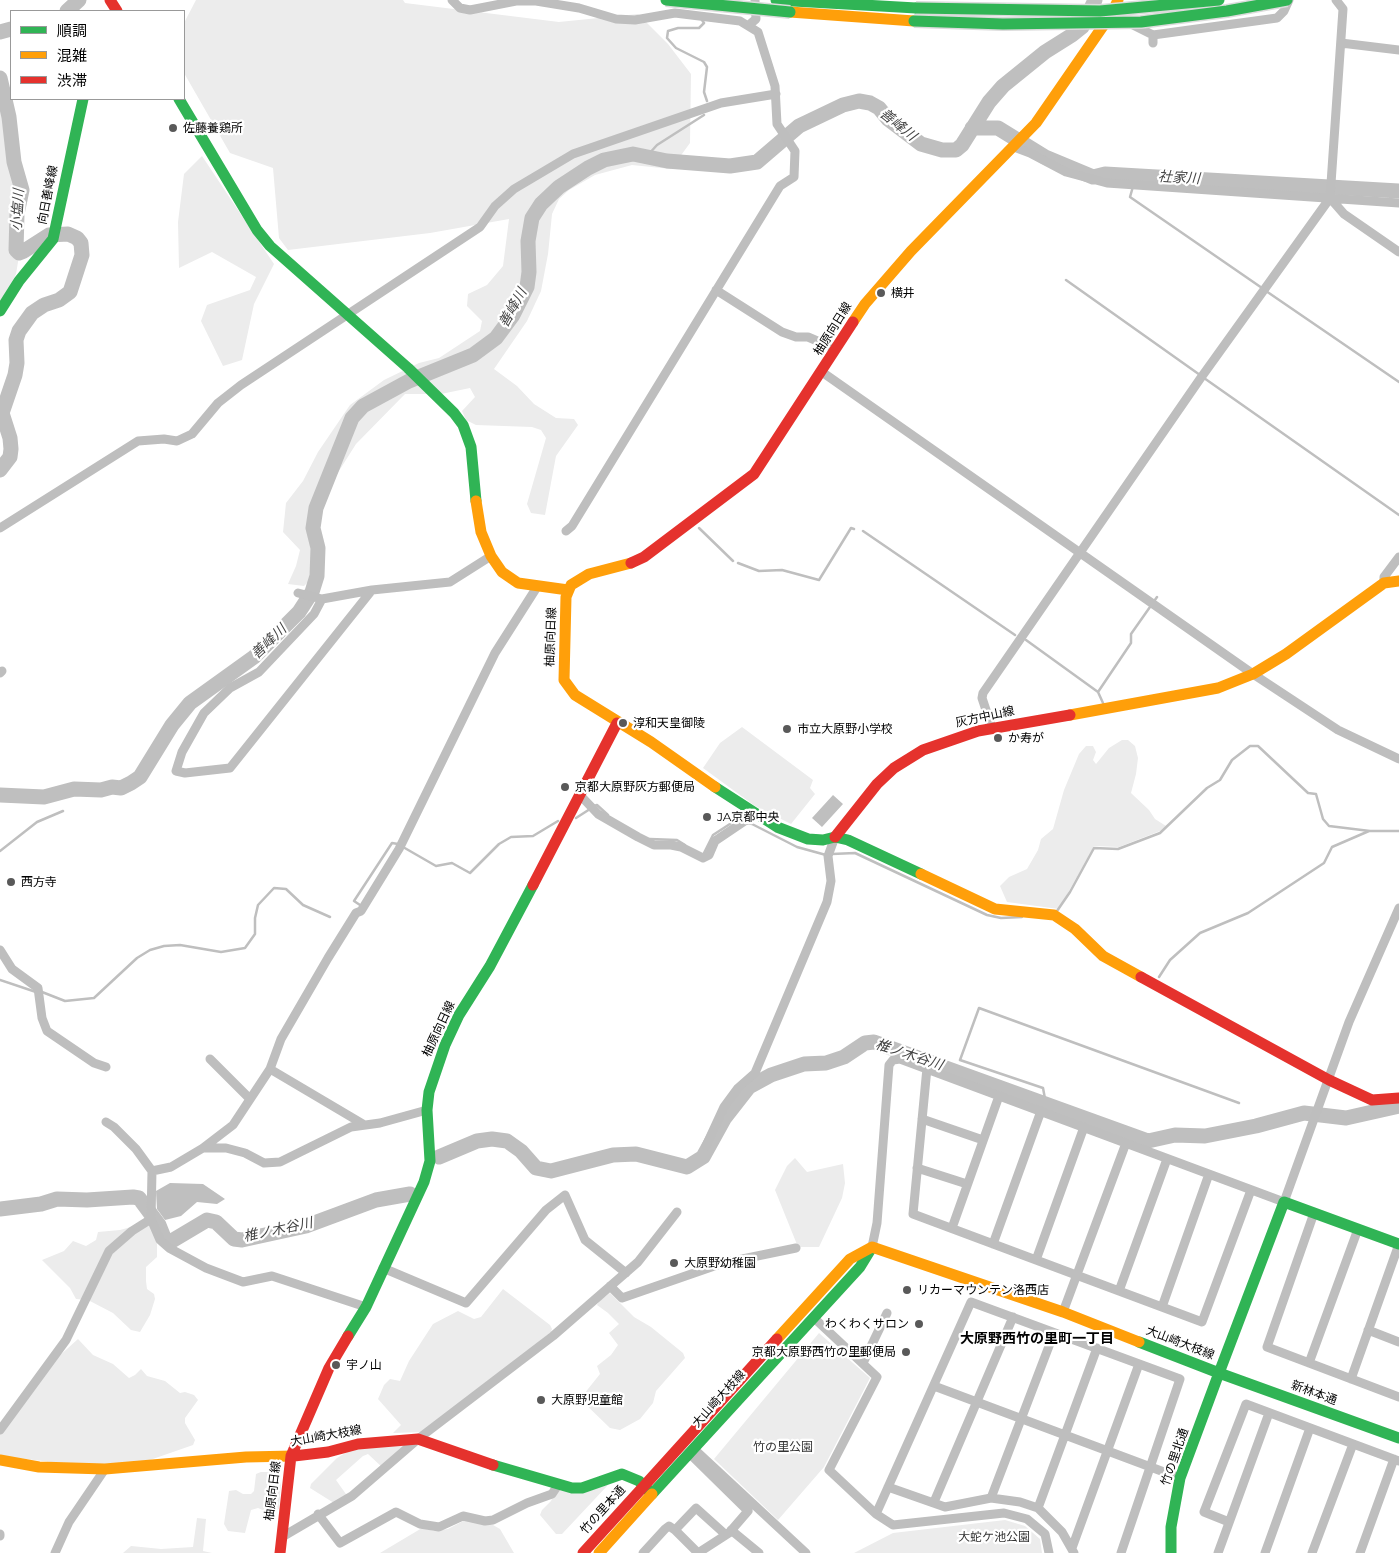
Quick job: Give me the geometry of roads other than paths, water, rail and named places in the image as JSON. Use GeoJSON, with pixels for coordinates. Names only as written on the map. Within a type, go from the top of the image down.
{"type":"FeatureCollection","features":[{"type":"Feature","properties":{"kind":"main road"},"geometry":{"type":"LineString","coordinates":[[666,0],[791,7],[1100,11],[1219,0]]}},
{"type":"Feature","properties":{"kind":"main road"},"geometry":{"type":"LineString","coordinates":[[776,0],[791,7],[914,21],[1002,24],[1141,22],[1227,12],[1288,0]]}},
{"type":"Feature","properties":{"kind":"main road","name":"柚原向日線"},"geometry":{"type":"LineString","coordinates":[[280,1553],[288,1469],[292,1456],[329,1368],[366,1307],[428,1169],[430,1147],[426,1110],[433,1076],[459,1015],[490,966],[617,723],[575,695],[564,680],[563,653],[568,590],[577,580],[589,574],[626,565],[644,557],[741,486],[766,459],[846,331],[887,277],[1036,123],[1112,13],[1118,0]]}},
{"type":"Feature","properties":{"kind":"main road","name":"向日善峰線"},"geometry":{"type":"LineString","coordinates":[[0,311],[19,281],[54,235],[83,100]]}},
{"type":"Feature","properties":{"kind":"main road"},"geometry":{"type":"LineString","coordinates":[[180,100],[263,238],[284,259],[408,368],[454,413],[468,437],[471,447],[478,518],[491,556],[502,572],[518,583],[568,590]]}},
{"type":"Feature","properties":{"kind":"main road","name":"灰方中山線"},"geometry":{"type":"LineString","coordinates":[[835,838],[877,784],[907,758],[951,738],[992,728],[1184,696],[1218,688],[1253,674],[1286,654],[1384,583],[1399,580]]}},
{"type":"Feature","properties":{"kind":"main road"},"geometry":{"type":"LineString","coordinates":[[617,723],[635,732],[755,814],[799,836],[818,840],[835,838],[852,841],[995,909],[1054,915],[1070,925],[1103,956],[1329,1080],[1372,1100],[1399,1098]]}},
{"type":"Feature","properties":{"kind":"main road"},"geometry":{"type":"LineString","coordinates":[[1284,1202],[1399,1244]]}},
{"type":"Feature","properties":{"kind":"main road","name":"大山崎大枝線"},"geometry":{"type":"LineString","coordinates":[[648,1490],[850,1259],[872,1246],[1064,1312],[1219,1373],[1284,1202]]}},
{"type":"Feature","properties":{"kind":"main road","name":"大山崎大枝線"},"geometry":{"type":"LineString","coordinates":[[648,1490],[691,1451],[860,1267],[872,1246]]}},
{"type":"Feature","properties":{"kind":"main road","name":"新林本通"},"geometry":{"type":"LineString","coordinates":[[1219,1373],[1399,1438]]}},
{"type":"Feature","properties":{"kind":"main road","name":"竹の里北通"},"geometry":{"type":"LineString","coordinates":[[1171,1553],[1171,1528],[1180,1478],[1219,1373]]}},
{"type":"Feature","properties":{"kind":"main road","name":"大山崎大枝線"},"geometry":{"type":"LineString","coordinates":[[0,1460],[39,1467],[105,1469],[246,1457],[292,1456],[328,1452],[367,1443],[418,1439],[479,1461],[558,1484],[582,1488],[622,1474],[633,1477],[648,1490]]}},
{"type":"Feature","properties":{"kind":"main road","name":"竹の里本通"},"geometry":{"type":"LineString","coordinates":[[583,1553],[648,1490]]}},
{"type":"Feature","properties":{"kind":"main road","name":"竹の里本通"},"geometry":{"type":"LineString","coordinates":[[599,1553],[648,1490]]}},
{"type":"Feature","properties":{"kind":"street"},"geometry":{"type":"LineString","coordinates":[[452,0],[460,8],[470,10],[516,1],[554,3],[616,19],[635,20],[675,14],[740,21],[758,32],[776,94],[777,124],[781,132],[793,145],[795,151],[794,177],[780,186],[572,526],[566,531]]}},
{"type":"Feature","properties":{"kind":"street"},"geometry":{"type":"LineString","coordinates":[[749,25],[756,19],[754,0]]}},
{"type":"Feature","properties":{"kind":"street"},"geometry":{"type":"LineString","coordinates":[[1112,13],[1153,39],[1277,18],[1284,11],[1288,0]]}},
{"type":"Feature","properties":{"kind":"street"},"geometry":{"type":"LineString","coordinates":[[992,728],[982,698],[983,693],[1200,379],[1330,198],[1343,9],[1336,0]]}},
{"type":"Feature","properties":{"kind":"street"},"geometry":{"type":"LineString","coordinates":[[1340,43],[1399,50]]}},
{"type":"Feature","properties":{"kind":"street"},"geometry":{"type":"LineString","coordinates":[[0,528],[138,441],[164,439],[177,441],[192,434],[218,403],[347,313],[480,227],[496,206],[514,189],[573,154],[721,103],[776,94]]}},
{"type":"Feature","properties":{"kind":"street"},"geometry":{"type":"LineString","coordinates":[[1014,147],[1071,174],[1108,183],[1399,203]]}},
{"type":"Feature","properties":{"kind":"street"},"geometry":{"type":"LineString","coordinates":[[1330,198],[1344,214],[1399,252]]}},
{"type":"Feature","properties":{"kind":"street"},"geometry":{"type":"LineString","coordinates":[[716,290],[782,332],[796,337],[808,337],[836,349]]}},
{"type":"Feature","properties":{"kind":"street"},"geometry":{"type":"LineString","coordinates":[[822,372],[1253,674],[1338,730],[1399,760]]}},
{"type":"Feature","properties":{"kind":"street"},"geometry":{"type":"LineString","coordinates":[[298,593],[319,599],[372,590],[450,582],[491,556]]}},
{"type":"Feature","properties":{"kind":"street"},"geometry":{"type":"LineString","coordinates":[[1384,583],[1384,576],[1399,557]]}},
{"type":"Feature","properties":{"kind":"street"},"geometry":{"type":"LineString","coordinates":[[152,1171],[171,1167],[203,1148],[233,1125],[270,1069],[281,1039],[328,958],[356,914],[361,911],[400,846],[494,653],[537,587]]}},
{"type":"Feature","properties":{"kind":"street"},"geometry":{"type":"LineString","coordinates":[[319,599],[314,614],[259,672],[230,688],[216,699],[204,713],[187,744],[176,771],[185,773],[230,768],[372,590]]}},
{"type":"Feature","properties":{"kind":"street"},"geometry":{"type":"LineString","coordinates":[[579,794],[598,814],[646,841],[654,845],[672,844],[703,858],[709,855],[715,841],[755,814]]}},
{"type":"Feature","properties":{"kind":"street"},"geometry":{"type":"LineString","coordinates":[[706,1146],[724,1107],[738,1088],[755,1073],[826,902],[831,881],[828,856],[835,838]]}},
{"type":"Feature","properties":{"kind":"street"},"geometry":{"type":"LineString","coordinates":[[872,1246],[877,1223],[889,1065],[893,1060],[900,1059],[1284,1202],[1349,1022],[1399,908]]}},
{"type":"Feature","properties":{"kind":"street"},"geometry":{"type":"LineString","coordinates":[[0,950],[12,969],[38,992],[42,1018],[47,1031],[94,1064],[106,1067]]}},
{"type":"Feature","properties":{"kind":"street"},"geometry":{"type":"LineString","coordinates":[[210,1059],[250,1099]]}},
{"type":"Feature","properties":{"kind":"street"},"geometry":{"type":"LineString","coordinates":[[926,1068],[913,1214],[1202,1322],[1251,1190]]}},
{"type":"Feature","properties":{"kind":"street"},"geometry":{"type":"LineString","coordinates":[[270,1069],[363,1124]]}},
{"type":"Feature","properties":{"kind":"street"},"geometry":{"type":"LineString","coordinates":[[952,1228],[999,1096]]}},
{"type":"Feature","properties":{"kind":"street"},"geometry":{"type":"LineString","coordinates":[[203,1148],[226,1148],[245,1153],[264,1163],[280,1162],[351,1127],[363,1124],[380,1124],[426,1110]]}},
{"type":"Feature","properties":{"kind":"street"},"geometry":{"type":"LineString","coordinates":[[993,1244],[1041,1111]]}},
{"type":"Feature","properties":{"kind":"street"},"geometry":{"type":"LineString","coordinates":[[922,1119],[983,1140]]}},
{"type":"Feature","properties":{"kind":"street"},"geometry":{"type":"LineString","coordinates":[[106,1122],[114,1127],[136,1149],[152,1171],[151,1215],[160,1240],[169,1248],[206,1268],[243,1282],[272,1276],[366,1307]]}},
{"type":"Feature","properties":{"kind":"street"},"geometry":{"type":"LineString","coordinates":[[1036,1260],[1084,1127]]}},
{"type":"Feature","properties":{"kind":"street"},"geometry":{"type":"LineString","coordinates":[[1064,1312],[1126,1143]]}},
{"type":"Feature","properties":{"kind":"street"},"geometry":{"type":"LineString","coordinates":[[1119,1291],[1167,1158]]}},
{"type":"Feature","properties":{"kind":"street"},"geometry":{"type":"LineString","coordinates":[[917,1168],[967,1184]]}},
{"type":"Feature","properties":{"kind":"street"},"geometry":{"type":"LineString","coordinates":[[1162,1307],[1209,1174]]}},
{"type":"Feature","properties":{"kind":"street"},"geometry":{"type":"LineString","coordinates":[[383,1268],[466,1303],[546,1210],[565,1195],[585,1240],[626,1273]]}},
{"type":"Feature","properties":{"kind":"street"},"geometry":{"type":"LineString","coordinates":[[282,1537],[318,1514],[352,1496],[418,1439],[553,1336],[638,1262],[677,1212]]}},
{"type":"Feature","properties":{"kind":"street"},"geometry":{"type":"LineString","coordinates":[[1314,1213],[1267,1347],[1399,1397]]}},
{"type":"Feature","properties":{"kind":"street"},"geometry":{"type":"LineString","coordinates":[[0,1430],[66,1340],[109,1251],[151,1215]]}},
{"type":"Feature","properties":{"kind":"street"},"geometry":{"type":"LineString","coordinates":[[1309,1363],[1358,1229]]}},
{"type":"Feature","properties":{"kind":"street"},"geometry":{"type":"LineString","coordinates":[[1351,1379],[1399,1244]]}},
{"type":"Feature","properties":{"kind":"street"},"geometry":{"type":"LineString","coordinates":[[610,1286],[622,1298],[724,1263],[796,1248]]}},
{"type":"Feature","properties":{"kind":"street"},"geometry":{"type":"LineString","coordinates":[[876,1514],[971,1302],[1180,1379],[1121,1553]]}},
{"type":"Feature","properties":{"kind":"street"},"geometry":{"type":"LineString","coordinates":[[863,1363],[887,1313]]}},
{"type":"Feature","properties":{"kind":"street"},"geometry":{"type":"LineString","coordinates":[[813,1317],[877,1377],[828,1470],[876,1514],[892,1525],[1004,1513],[1028,1519],[1045,1534],[1049,1553]]}},
{"type":"Feature","properties":{"kind":"street"},"geometry":{"type":"LineString","coordinates":[[934,1502],[1013,1317]]}},
{"type":"Feature","properties":{"kind":"street"},"geometry":{"type":"LineString","coordinates":[[1368,1330],[1399,1342]]}},
{"type":"Feature","properties":{"kind":"street"},"geometry":{"type":"LineString","coordinates":[[991,1498],[1054,1333]]}},
{"type":"Feature","properties":{"kind":"street"},"geometry":{"type":"LineString","coordinates":[[1038,1508],[1097,1348]]}},
{"type":"Feature","properties":{"kind":"street"},"geometry":{"type":"LineString","coordinates":[[1073,1551],[1139,1364]]}},
{"type":"Feature","properties":{"kind":"street"},"geometry":{"type":"LineString","coordinates":[[934,1386],[1180,1478]]}},
{"type":"Feature","properties":{"kind":"street"},"geometry":{"type":"LineString","coordinates":[[1229,1522],[1204,1512],[1246,1404],[1396,1460],[1360,1553]]}},
{"type":"Feature","properties":{"kind":"street"},"geometry":{"type":"LineString","coordinates":[[1218,1553],[1269,1413]]}},
{"type":"Feature","properties":{"kind":"street"},"geometry":{"type":"LineString","coordinates":[[1265,1553],[1310,1428]]}},
{"type":"Feature","properties":{"kind":"street"},"geometry":{"type":"LineString","coordinates":[[1312,1553],[1353,1444]]}},
{"type":"Feature","properties":{"kind":"street"},"geometry":{"type":"LineString","coordinates":[[643,1553],[669,1526],[698,1553],[729,1532],[748,1511],[691,1451]]}},
{"type":"Feature","properties":{"kind":"street"},"geometry":{"type":"LineString","coordinates":[[691,1451],[806,1553]]}},
{"type":"Feature","properties":{"kind":"street"},"geometry":{"type":"LineString","coordinates":[[55,1553],[69,1522],[105,1469]]}},
{"type":"Feature","properties":{"kind":"street"},"geometry":{"type":"LineString","coordinates":[[318,1514],[340,1543],[396,1512],[420,1524],[439,1527],[463,1516],[485,1521],[494,1520],[527,1503],[552,1494],[558,1484]]}},
{"type":"Feature","properties":{"kind":"street"},"geometry":{"type":"LineString","coordinates":[[888,1487],[945,1506],[957,1506],[991,1498],[1020,1502],[1038,1508],[1062,1532],[1073,1551]]}},
{"type":"Feature","properties":{"kind":"street"},"geometry":{"type":"LineString","coordinates":[[675,1530],[696,1508],[760,1553]]}},
{"type":"Feature","properties":{"kind":"waterway","name":"小塩川"},"geometry":{"type":"LineString","coordinates":[[68,10],[79,0]]}},
{"type":"Feature","properties":{"kind":"waterway","name":"善峰川"},"geometry":{"type":"LineString","coordinates":[[0,795],[44,797],[74,789],[101,790],[112,787],[121,788],[131,783],[140,777],[172,725],[190,703],[254,657],[299,612],[312,592],[317,576],[318,548],[313,528],[316,508],[352,418],[363,406],[409,381],[473,355],[496,338],[513,315],[527,287],[529,272],[528,241],[532,218],[541,204],[559,187],[604,160],[633,154],[667,161],[730,166],[757,162],[799,126],[843,105],[859,101],[870,103],[879,108],[888,119],[921,144],[942,150],[956,150],[962,145],[989,102],[1003,86],[1045,52],[1082,27],[1095,0]]}},
{"type":"Feature","properties":{"kind":"waterway"},"geometry":{"type":"LineString","coordinates":[[702,20],[704,23],[699,28],[678,28],[668,31],[667,38],[676,48],[704,62],[707,67],[704,92],[707,101]]}},
{"type":"Feature","properties":{"kind":"waterway","name":"小塩川"},"geometry":{"type":"LineString","coordinates":[[0,32],[10,29]]}},
{"type":"Feature","properties":{"kind":"waterway","name":"小塩川"},"geometry":{"type":"LineString","coordinates":[[0,78],[9,117],[14,162],[22,190],[17,214],[16,250],[19,253],[24,251],[49,235],[68,234],[77,238],[81,243],[82,255],[70,292],[59,300],[44,305],[32,313],[19,331],[16,340],[17,363],[15,375],[2,413],[10,438],[10,457],[0,470]]}},
{"type":"Feature","properties":{"kind":"waterway"},"geometry":{"type":"LineString","coordinates":[[647,156],[657,145],[704,115]]}},
{"type":"Feature","properties":{"kind":"waterway","name":"社家川"},"geometry":{"type":"LineString","coordinates":[[972,128],[998,128],[1045,157],[1093,177],[1105,174],[1399,191]]}},
{"type":"Feature","properties":{"kind":"waterway"},"geometry":{"type":"LineString","coordinates":[[1136,176],[1130,197],[1262,288]]}},
{"type":"Feature","properties":{"kind":"waterway"},"geometry":{"type":"LineString","coordinates":[[1066,280],[1200,375]]}},
{"type":"Feature","properties":{"kind":"waterway"},"geometry":{"type":"LineString","coordinates":[[1266,291],[1399,382]]}},
{"type":"Feature","properties":{"kind":"waterway"},"geometry":{"type":"LineString","coordinates":[[1204,378],[1399,515]]}},
{"type":"Feature","properties":{"kind":"waterway"},"geometry":{"type":"LineString","coordinates":[[699,528],[733,561]]}},
{"type":"Feature","properties":{"kind":"waterway"},"geometry":{"type":"LineString","coordinates":[[738,563],[759,571],[782,570],[819,580],[851,528],[854,529]]}},
{"type":"Feature","properties":{"kind":"waterway"},"geometry":{"type":"LineString","coordinates":[[863,531],[1015,635]]}},
{"type":"Feature","properties":{"kind":"waterway"},"geometry":{"type":"LineString","coordinates":[[1098,692],[1131,643],[1131,634],[1157,597]]}},
{"type":"Feature","properties":{"kind":"waterway"},"geometry":{"type":"LineString","coordinates":[[1026,640],[1098,692],[1103,703]]}},
{"type":"Feature","properties":{"kind":"waterway"},"geometry":{"type":"LineString","coordinates":[[1057,911],[1070,892],[1094,848],[1118,849],[1160,833],[1207,788],[1220,780],[1232,760],[1250,746],[1258,746],[1308,793],[1316,794],[1323,819],[1329,826],[1370,831],[1399,831]]}},
{"type":"Feature","properties":{"kind":"waterway"},"geometry":{"type":"LineString","coordinates":[[594,806],[597,805],[608,815]]}},
{"type":"Feature","properties":{"kind":"waterway"},"geometry":{"type":"LineString","coordinates":[[576,818],[590,809]]}},
{"type":"Feature","properties":{"kind":"waterway"},"geometry":{"type":"LineString","coordinates":[[0,851],[37,822],[63,811]]}},
{"type":"Feature","properties":{"kind":"waterway"},"geometry":{"type":"LineString","coordinates":[[704,853],[713,835],[736,820],[740,820]]}},
{"type":"Feature","properties":{"kind":"waterway"},"geometry":{"type":"LineString","coordinates":[[403,847],[436,866],[452,863],[470,873],[499,844],[511,837],[533,836],[558,821]]}},
{"type":"Feature","properties":{"kind":"waterway"},"geometry":{"type":"LineString","coordinates":[[746,823],[752,824],[797,847],[826,855]]}},
{"type":"Feature","properties":{"kind":"waterway"},"geometry":{"type":"LineString","coordinates":[[1159,977],[1170,960],[1200,933],[1248,913],[1324,863],[1332,847],[1369,831]]}},
{"type":"Feature","properties":{"kind":"waterway"},"geometry":{"type":"LineString","coordinates":[[650,839],[677,840],[685,845]]}},
{"type":"Feature","properties":{"kind":"waterway"},"geometry":{"type":"LineString","coordinates":[[360,905],[354,901],[392,843],[398,844]]}},
{"type":"Feature","properties":{"kind":"waterway"},"geometry":{"type":"LineString","coordinates":[[832,854],[855,853],[987,915],[1001,918],[1022,917]]}},
{"type":"Feature","properties":{"kind":"waterway"},"geometry":{"type":"LineString","coordinates":[[42,992],[65,1001],[94,998],[137,958],[150,950],[164,946],[180,945],[221,952],[245,948],[255,934],[255,918],[258,905],[274,888],[286,889],[303,905],[330,917]]}},
{"type":"Feature","properties":{"kind":"waterway"},"geometry":{"type":"LineString","coordinates":[[0,980],[36,992]]}},
{"type":"Feature","properties":{"kind":"waterway"},"geometry":{"type":"LineString","coordinates":[[1046,1104],[1043,1088],[960,1060],[979,1008],[1239,1103]]}},
{"type":"Feature","properties":{"kind":"waterway","name":"椎ノ木谷川"},"geometry":{"type":"LineString","coordinates":[[439,1157],[477,1141],[492,1139],[507,1141],[521,1151],[536,1168],[551,1171],[613,1155],[636,1154],[687,1167],[703,1157],[724,1119],[749,1087],[771,1075],[804,1064],[826,1063],[844,1057],[865,1043],[874,1042],[1148,1141],[1175,1135],[1205,1136],[1256,1126],[1304,1113],[1346,1118],[1399,1106]]}},
{"type":"Feature","properties":{"kind":"waterway","name":"椎ノ木谷川"},"geometry":{"type":"LineString","coordinates":[[0,1209],[41,1204],[57,1199],[87,1200],[133,1197],[139,1198],[159,1225],[165,1240],[170,1242],[207,1220],[216,1222],[234,1239],[242,1240],[306,1226],[376,1200],[410,1194]]}},
{"type":"Feature","properties":{"kind":"place","name":"佐藤養鶏所"},"geometry":{"type":"Point","coordinates":[173,128]}},
{"type":"Feature","properties":{"kind":"place","name":"横井"},"geometry":{"type":"Point","coordinates":[881,293]}},
{"type":"Feature","properties":{"kind":"place","name":"淳和天皇御陵"},"geometry":{"type":"Point","coordinates":[623,723]}},
{"type":"Feature","properties":{"kind":"place","name":"市立大原野小学校"},"geometry":{"type":"Point","coordinates":[787,729]}},
{"type":"Feature","properties":{"kind":"place","name":"か寿が"},"geometry":{"type":"Point","coordinates":[998,738]}},
{"type":"Feature","properties":{"kind":"place","name":"京都大原野灰方郵便局"},"geometry":{"type":"Point","coordinates":[565,787]}},
{"type":"Feature","properties":{"kind":"place","name":"JA京都中央"},"geometry":{"type":"Point","coordinates":[707,817]}},
{"type":"Feature","properties":{"kind":"place","name":"西方寺"},"geometry":{"type":"Point","coordinates":[11,882]}},
{"type":"Feature","properties":{"kind":"place","name":"大原野幼稚園"},"geometry":{"type":"Point","coordinates":[674,1263]}},
{"type":"Feature","properties":{"kind":"place","name":"リカーマウンテン洛西店"},"geometry":{"type":"Point","coordinates":[907,1290]}},
{"type":"Feature","properties":{"kind":"place","name":"わくわくサロン"},"geometry":{"type":"Point","coordinates":[919,1324]}},
{"type":"Feature","properties":{"kind":"place","name":"京都大原野西竹の里郵便局"},"geometry":{"type":"Point","coordinates":[906,1352]}},
{"type":"Feature","properties":{"kind":"place","name":"宇ノ山"},"geometry":{"type":"Point","coordinates":[336,1365]}},
{"type":"Feature","properties":{"kind":"place","name":"大原野児童館"},"geometry":{"type":"Point","coordinates":[541,1400]}},
{"type":"Feature","properties":{"kind":"district","name":"大原野西竹の里町一丁目"},"geometry":{"type":"Point","coordinates":[1037,1339]}},
{"type":"Feature","properties":{"kind":"park label","name":"竹の里公園"},"geometry":{"type":"Point","coordinates":[783,1447]}},
{"type":"Feature","properties":{"kind":"park label","name":"大蛇ケ池公園"},"geometry":{"type":"Point","coordinates":[994,1537]}}]}
